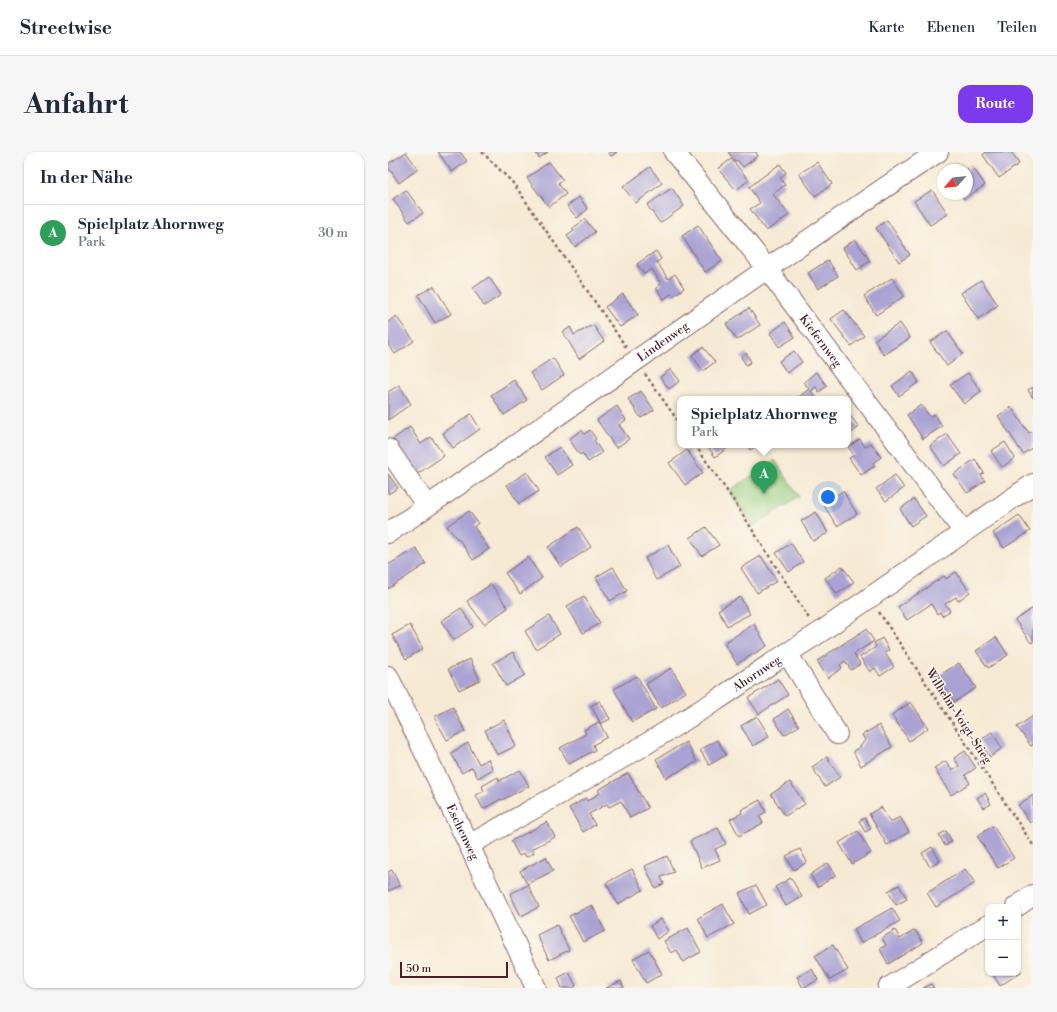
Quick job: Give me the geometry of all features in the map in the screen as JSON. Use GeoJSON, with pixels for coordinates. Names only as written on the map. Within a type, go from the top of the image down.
{"type":"FeatureCollection","features":[{"type":"Feature","properties":{"kind":"street","name":"Kiefernweg"},"geometry":{"type":"LineString","coordinates":[[674,152],[766,268],[964,532]]}},
{"type":"Feature","properties":{"kind":"street","name":"Lindenweg"},"geometry":{"type":"LineString","coordinates":[[388,533],[636,361],[766,268],[938,152]]}},
{"type":"Feature","properties":{"kind":"street"},"geometry":{"type":"LineString","coordinates":[[388,449],[427,506]]}},
{"type":"Feature","properties":{"kind":"street","name":"Ahornweg"},"geometry":{"type":"LineString","coordinates":[[469,845],[551,799],[717,700],[819,633],[1033,484]]}},
{"type":"Feature","properties":{"kind":"street"},"geometry":{"type":"LineString","coordinates":[[787,653],[837,734]]}},
{"type":"Feature","properties":{"kind":"street","name":"Eschenweg"},"geometry":{"type":"LineString","coordinates":[[388,676],[536,988]]}},
{"type":"Feature","properties":{"kind":"street"},"geometry":{"type":"LineString","coordinates":[[1020,904],[1033,895]]}},
{"type":"Feature","properties":{"kind":"street"},"geometry":{"type":"LineString","coordinates":[[888,988],[985,927]]}},
{"type":"Feature","properties":{"kind":"path"},"geometry":{"type":"LineString","coordinates":[[482,152],[514,184],[677,420]]}},
{"type":"Feature","properties":{"kind":"path"},"geometry":{"type":"LineString","coordinates":[[697,448],[732,498],[819,633]]}},
{"type":"Feature","properties":{"kind":"path","name":"Wilhelm-Voigt-Stieg"},"geometry":{"type":"LineString","coordinates":[[870,598],[1033,845]]}},
{"type":"Feature","properties":{"kind":"green space"},"geometry":{"type":"Polygon","coordinates":[[[775,460],[799,497],[752,527],[729,491],[775,460]]]}},
{"type":"Feature","properties":{"kind":"building"},"geometry":{"type":"Polygon","coordinates":[[[406,152],[418,169],[399,183],[388,167],[388,164],[406,152]]]}},
{"type":"Feature","properties":{"kind":"building"},"geometry":{"type":"Polygon","coordinates":[[[438,152],[460,152],[467,161],[452,172],[438,152]]]}},
{"type":"Feature","properties":{"kind":"building"},"geometry":{"type":"Polygon","coordinates":[[[535,152],[548,152],[539,158],[535,152]]]}},
{"type":"Feature","properties":{"kind":"building"},"geometry":{"type":"Polygon","coordinates":[[[608,152],[617,152],[611,156],[608,152]]]}},
{"type":"Feature","properties":{"kind":"building"},"geometry":{"type":"Polygon","coordinates":[[[728,152],[756,152],[758,156],[743,167],[737,160],[735,161],[728,152]]]}},
{"type":"Feature","properties":{"kind":"building"},"geometry":{"type":"Polygon","coordinates":[[[986,152],[1011,152],[1019,164],[999,178],[983,155],[986,152]]]}},
{"type":"Feature","properties":{"kind":"building"},"geometry":{"type":"Polygon","coordinates":[[[731,159],[749,180],[736,190],[718,169],[731,159]]]}},
{"type":"Feature","properties":{"kind":"building"},"geometry":{"type":"Polygon","coordinates":[[[549,162],[563,180],[558,183],[566,194],[549,207],[527,178],[549,162]]]}},
{"type":"Feature","properties":{"kind":"building"},"geometry":{"type":"Polygon","coordinates":[[[817,162],[832,184],[815,196],[799,174],[817,162]]]}},
{"type":"Feature","properties":{"kind":"building"},"geometry":{"type":"Polygon","coordinates":[[[780,164],[786,173],[780,178],[785,185],[773,194],[789,215],[766,231],[750,209],[760,203],[749,187],[780,164]]]}},
{"type":"Feature","properties":{"kind":"building"},"geometry":{"type":"Polygon","coordinates":[[[650,167],[662,183],[636,203],[623,187],[650,167]]]}},
{"type":"Feature","properties":{"kind":"building"},"geometry":{"type":"Polygon","coordinates":[[[973,167],[985,185],[973,193],[973,167]]]}},
{"type":"Feature","properties":{"kind":"building"},"geometry":{"type":"Polygon","coordinates":[[[672,188],[684,206],[660,223],[647,205],[672,188]]]}},
{"type":"Feature","properties":{"kind":"building"},"geometry":{"type":"Polygon","coordinates":[[[406,190],[423,213],[409,222],[393,199],[406,190]]]}},
{"type":"Feature","properties":{"kind":"building"},"geometry":{"type":"Polygon","coordinates":[[[932,190],[937,200],[939,200],[948,214],[930,225],[914,201],[932,190]]]}},
{"type":"Feature","properties":{"kind":"building"},"geometry":{"type":"Polygon","coordinates":[[[579,197],[588,209],[577,218],[567,206],[579,197]]]}},
{"type":"Feature","properties":{"kind":"building"},"geometry":{"type":"Polygon","coordinates":[[[585,219],[595,232],[575,247],[567,236],[574,231],[572,229],[585,219]]]}},
{"type":"Feature","properties":{"kind":"building"},"geometry":{"type":"Polygon","coordinates":[[[887,220],[910,255],[899,262],[876,228],[887,220]]]}},
{"type":"Feature","properties":{"kind":"building"},"geometry":{"type":"Polygon","coordinates":[[[698,225],[722,261],[705,272],[682,236],[698,225]]]}},
{"type":"Feature","properties":{"kind":"building"},"geometry":{"type":"Polygon","coordinates":[[[855,239],[870,261],[857,270],[843,248],[855,239]]]}},
{"type":"Feature","properties":{"kind":"building"},"geometry":{"type":"Polygon","coordinates":[[[656,251],[661,259],[657,262],[668,279],[675,274],[684,288],[673,296],[671,294],[664,299],[656,288],[661,284],[652,269],[644,274],[637,264],[656,251]]]}},
{"type":"Feature","properties":{"kind":"building"},"geometry":{"type":"Polygon","coordinates":[[[828,260],[838,276],[818,289],[808,273],[828,260]]]}},
{"type":"Feature","properties":{"kind":"building"},"geometry":{"type":"Polygon","coordinates":[[[489,277],[501,295],[484,306],[473,288],[489,277]]]}},
{"type":"Feature","properties":{"kind":"building"},"geometry":{"type":"Polygon","coordinates":[[[892,278],[904,296],[876,315],[864,296],[892,278]]]}},
{"type":"Feature","properties":{"kind":"building"},"geometry":{"type":"Polygon","coordinates":[[[981,280],[998,305],[978,319],[961,293],[981,280]]]}},
{"type":"Feature","properties":{"kind":"building"},"geometry":{"type":"Polygon","coordinates":[[[434,286],[451,314],[435,323],[418,295],[434,286]]]}},
{"type":"Feature","properties":{"kind":"building"},"geometry":{"type":"Polygon","coordinates":[[[623,294],[638,315],[620,327],[605,307],[623,294]]]}},
{"type":"Feature","properties":{"kind":"building"},"geometry":{"type":"Polygon","coordinates":[[[749,308],[760,325],[737,340],[726,324],[749,308]]]}},
{"type":"Feature","properties":{"kind":"building"},"geometry":{"type":"Polygon","coordinates":[[[844,310],[864,336],[851,346],[831,319],[844,310]]]}},
{"type":"Feature","properties":{"kind":"building"},"geometry":{"type":"Polygon","coordinates":[[[396,316],[414,341],[395,354],[388,345],[388,322],[396,316]]]}},
{"type":"Feature","properties":{"kind":"building"},"geometry":{"type":"Polygon","coordinates":[[[785,322],[795,337],[779,347],[770,333],[785,322]]]}},
{"type":"Feature","properties":{"kind":"building"},"geometry":{"type":"Polygon","coordinates":[[[900,323],[910,338],[884,355],[874,340],[900,323]]]}},
{"type":"Feature","properties":{"kind":"building"},"geometry":{"type":"Polygon","coordinates":[[[593,325],[604,341],[579,359],[563,332],[570,327],[574,335],[593,325]]]}},
{"type":"Feature","properties":{"kind":"building"},"geometry":{"type":"Polygon","coordinates":[[[947,331],[963,354],[947,366],[930,342],[947,331]]]}},
{"type":"Feature","properties":{"kind":"building"},"geometry":{"type":"Polygon","coordinates":[[[703,347],[715,362],[703,371],[692,355],[703,347]]]}},
{"type":"Feature","properties":{"kind":"building"},"geometry":{"type":"Polygon","coordinates":[[[794,351],[802,362],[787,373],[779,361],[794,351]]]}},
{"type":"Feature","properties":{"kind":"building"},"geometry":{"type":"Polygon","coordinates":[[[746,353],[751,362],[746,365],[741,357],[746,353]]]}},
{"type":"Feature","properties":{"kind":"building"},"geometry":{"type":"Polygon","coordinates":[[[553,358],[564,375],[542,390],[530,373],[553,358]]]}},
{"type":"Feature","properties":{"kind":"building"},"geometry":{"type":"Polygon","coordinates":[[[671,369],[680,381],[669,389],[660,377],[671,369]]]}},
{"type":"Feature","properties":{"kind":"building"},"geometry":{"type":"Polygon","coordinates":[[[912,371],[919,382],[899,396],[892,386],[912,371]]]}},
{"type":"Feature","properties":{"kind":"building"},"geometry":{"type":"Polygon","coordinates":[[[816,372],[827,386],[819,392],[816,387],[811,391],[815,396],[800,396],[809,389],[804,382],[816,372]]]}},
{"type":"Feature","properties":{"kind":"building"},"geometry":{"type":"Polygon","coordinates":[[[968,373],[981,391],[964,404],[950,385],[968,373]]]}},
{"type":"Feature","properties":{"kind":"building"},"geometry":{"type":"Polygon","coordinates":[[[514,380],[527,400],[504,415],[491,395],[514,380]]]}},
{"type":"Feature","properties":{"kind":"building"},"geometry":{"type":"Polygon","coordinates":[[[399,385],[411,404],[388,420],[388,392],[399,385]]]}},
{"type":"Feature","properties":{"kind":"building"},"geometry":{"type":"Polygon","coordinates":[[[1033,387],[1033,398],[1028,390],[1033,387]]]}},
{"type":"Feature","properties":{"kind":"building"},"geometry":{"type":"Polygon","coordinates":[[[641,391],[654,410],[641,418],[628,399],[641,391]]]}},
{"type":"Feature","properties":{"kind":"building"},"geometry":{"type":"Polygon","coordinates":[[[921,405],[930,417],[934,414],[942,426],[923,439],[907,415],[921,405]]]}},
{"type":"Feature","properties":{"kind":"building"},"geometry":{"type":"Polygon","coordinates":[[[617,406],[626,420],[619,425],[629,439],[616,448],[597,420],[617,406]]]}},
{"type":"Feature","properties":{"kind":"building"},"geometry":{"type":"Polygon","coordinates":[[[1011,407],[1029,433],[1031,431],[1033,433],[1033,447],[1023,454],[998,416],[1011,407]]]}},
{"type":"Feature","properties":{"kind":"building"},"geometry":{"type":"Polygon","coordinates":[[[471,414],[480,429],[453,448],[443,433],[471,414]]]}},
{"type":"Feature","properties":{"kind":"building"},"geometry":{"type":"Polygon","coordinates":[[[851,417],[859,427],[851,434],[851,417]]]}},
{"type":"Feature","properties":{"kind":"building"},"geometry":{"type":"Polygon","coordinates":[[[410,427],[421,444],[431,437],[444,456],[417,474],[393,439],[410,427]]]}},
{"type":"Feature","properties":{"kind":"building"},"geometry":{"type":"Polygon","coordinates":[[[582,430],[584,434],[590,430],[602,453],[588,462],[582,453],[580,455],[569,439],[582,430]]]}},
{"type":"Feature","properties":{"kind":"building"},"geometry":{"type":"Polygon","coordinates":[[[947,434],[961,454],[944,466],[930,446],[947,434]]]}},
{"type":"Feature","properties":{"kind":"building"},"geometry":{"type":"Polygon","coordinates":[[[860,439],[865,447],[871,443],[881,457],[873,463],[875,466],[861,475],[849,458],[854,455],[849,448],[851,448],[851,445],[860,439]]]}},
{"type":"Feature","properties":{"kind":"building"},"geometry":{"type":"Polygon","coordinates":[[[1005,442],[1015,458],[1002,467],[991,451],[1005,442]]]}},
{"type":"Feature","properties":{"kind":"building"},"geometry":{"type":"Polygon","coordinates":[[[560,447],[572,465],[557,475],[545,457],[560,447]]]}},
{"type":"Feature","properties":{"kind":"building"},"geometry":{"type":"Polygon","coordinates":[[[709,448],[728,448],[715,457],[709,448]]]}},
{"type":"Feature","properties":{"kind":"building"},"geometry":{"type":"Polygon","coordinates":[[[687,450],[703,473],[685,485],[669,463],[687,450]]]}},
{"type":"Feature","properties":{"kind":"building"},"geometry":{"type":"Polygon","coordinates":[[[975,459],[984,473],[981,475],[985,481],[967,493],[954,474],[975,459]]]}},
{"type":"Feature","properties":{"kind":"building"},"geometry":{"type":"Polygon","coordinates":[[[527,472],[539,491],[519,504],[507,485],[527,472]]]}},
{"type":"Feature","properties":{"kind":"building"},"geometry":{"type":"Polygon","coordinates":[[[388,474],[398,488],[388,494],[388,474]]]}},
{"type":"Feature","properties":{"kind":"building"},"geometry":{"type":"Polygon","coordinates":[[[895,475],[904,488],[886,501],[876,489],[895,475]]]}},
{"type":"Feature","properties":{"kind":"building"},"geometry":{"type":"Polygon","coordinates":[[[843,491],[857,514],[837,526],[823,504],[843,491]]]}},
{"type":"Feature","properties":{"kind":"building"},"geometry":{"type":"Polygon","coordinates":[[[914,499],[926,516],[911,526],[900,509],[914,499]]]}},
{"type":"Feature","properties":{"kind":"building"},"geometry":{"type":"Polygon","coordinates":[[[469,511],[478,523],[474,527],[489,549],[473,560],[458,538],[457,539],[447,526],[469,511]]]}},
{"type":"Feature","properties":{"kind":"building"},"geometry":{"type":"Polygon","coordinates":[[[816,512],[828,533],[813,541],[801,521],[816,512]]]}},
{"type":"Feature","properties":{"kind":"building"},"geometry":{"type":"Polygon","coordinates":[[[1019,515],[1030,531],[1004,548],[993,533],[1019,515]]]}},
{"type":"Feature","properties":{"kind":"building"},"geometry":{"type":"Polygon","coordinates":[[[578,527],[591,547],[561,567],[548,547],[578,527]]]}},
{"type":"Feature","properties":{"kind":"building"},"geometry":{"type":"Polygon","coordinates":[[[706,527],[719,545],[702,556],[690,538],[706,527]]]}},
{"type":"Feature","properties":{"kind":"building"},"geometry":{"type":"Polygon","coordinates":[[[791,543],[803,562],[789,572],[776,553],[791,543]]]}},
{"type":"Feature","properties":{"kind":"building"},"geometry":{"type":"Polygon","coordinates":[[[668,545],[680,567],[656,580],[645,558],[668,545]]]}},
{"type":"Feature","properties":{"kind":"building"},"geometry":{"type":"Polygon","coordinates":[[[416,548],[426,564],[388,589],[388,565],[416,548]]]}},
{"type":"Feature","properties":{"kind":"building"},"geometry":{"type":"Polygon","coordinates":[[[761,556],[777,581],[757,593],[741,568],[761,556]]]}},
{"type":"Feature","properties":{"kind":"building"},"geometry":{"type":"Polygon","coordinates":[[[528,557],[542,578],[520,594],[505,573],[528,557]]]}},
{"type":"Feature","properties":{"kind":"building"},"geometry":{"type":"Polygon","coordinates":[[[842,566],[854,582],[837,594],[825,578],[842,566]]]}},
{"type":"Feature","properties":{"kind":"building"},"geometry":{"type":"Polygon","coordinates":[[[613,567],[627,591],[610,601],[596,577],[613,567]]]}},
{"type":"Feature","properties":{"kind":"building"},"geometry":{"type":"Polygon","coordinates":[[[956,572],[970,592],[958,601],[956,597],[945,604],[950,611],[942,616],[940,612],[937,614],[931,604],[907,620],[898,607],[944,576],[946,579],[956,572]]]}},
{"type":"Feature","properties":{"kind":"building"},"geometry":{"type":"Polygon","coordinates":[[[491,584],[508,608],[484,624],[467,601],[491,584]]]}},
{"type":"Feature","properties":{"kind":"building"},"geometry":{"type":"Polygon","coordinates":[[[584,596],[600,623],[583,633],[567,606],[584,596]]]}},
{"type":"Feature","properties":{"kind":"building"},"geometry":{"type":"Polygon","coordinates":[[[740,597],[750,614],[727,626],[718,610],[740,597]]]}},
{"type":"Feature","properties":{"kind":"building"},"geometry":{"type":"Polygon","coordinates":[[[461,608],[473,627],[454,640],[441,621],[461,608]]]}},
{"type":"Feature","properties":{"kind":"building"},"geometry":{"type":"Polygon","coordinates":[[[1033,608],[1033,642],[1031,643],[1015,620],[1033,608]]]}},
{"type":"Feature","properties":{"kind":"building"},"geometry":{"type":"Polygon","coordinates":[[[549,616],[560,634],[536,649],[525,631],[549,616]]]}},
{"type":"Feature","properties":{"kind":"building"},"geometry":{"type":"Polygon","coordinates":[[[754,624],[767,646],[737,664],[724,643],[754,624]]]}},
{"type":"Feature","properties":{"kind":"building"},"geometry":{"type":"Polygon","coordinates":[[[410,625],[423,649],[406,659],[392,635],[410,625]]]}},
{"type":"Feature","properties":{"kind":"building"},"geometry":{"type":"Polygon","coordinates":[[[866,629],[874,641],[854,654],[860,664],[851,670],[845,661],[840,665],[842,668],[828,678],[817,661],[866,629]]]}},
{"type":"Feature","properties":{"kind":"building"},"geometry":{"type":"Polygon","coordinates":[[[996,637],[1008,655],[988,668],[976,651],[996,637]]]}},
{"type":"Feature","properties":{"kind":"building"},"geometry":{"type":"Polygon","coordinates":[[[882,638],[889,650],[885,653],[894,667],[880,676],[875,668],[870,672],[860,657],[876,647],[874,643],[882,638]]]}},
{"type":"Feature","properties":{"kind":"building"},"geometry":{"type":"Polygon","coordinates":[[[513,652],[525,675],[506,686],[493,663],[513,652]]]}},
{"type":"Feature","properties":{"kind":"building"},"geometry":{"type":"Polygon","coordinates":[[[470,659],[480,680],[459,690],[448,669],[470,659]]]}},
{"type":"Feature","properties":{"kind":"building"},"geometry":{"type":"Polygon","coordinates":[[[959,663],[976,688],[954,702],[937,677],[959,663]]]}},
{"type":"Feature","properties":{"kind":"building"},"geometry":{"type":"Polygon","coordinates":[[[671,668],[686,692],[661,708],[646,684],[671,668]]]}},
{"type":"Feature","properties":{"kind":"building"},"geometry":{"type":"Polygon","coordinates":[[[637,676],[656,709],[632,722],[614,689],[637,676]]]}},
{"type":"Feature","properties":{"kind":"building"},"geometry":{"type":"Polygon","coordinates":[[[778,679],[788,695],[759,714],[748,698],[778,679]]]}},
{"type":"Feature","properties":{"kind":"building"},"geometry":{"type":"Polygon","coordinates":[[[600,701],[610,719],[601,724],[591,706],[600,701]]]}},
{"type":"Feature","properties":{"kind":"building"},"geometry":{"type":"Polygon","coordinates":[[[911,702],[928,728],[909,741],[892,715],[911,702]]]}},
{"type":"Feature","properties":{"kind":"building"},"geometry":{"type":"Polygon","coordinates":[[[453,707],[465,731],[447,740],[434,717],[453,707]]]}},
{"type":"Feature","properties":{"kind":"building"},"geometry":{"type":"Polygon","coordinates":[[[788,709],[799,726],[784,735],[774,719],[788,709]]]}},
{"type":"Feature","properties":{"kind":"building"},"geometry":{"type":"Polygon","coordinates":[[[757,716],[769,736],[753,746],[741,726],[757,716]]]}},
{"type":"Feature","properties":{"kind":"building"},"geometry":{"type":"Polygon","coordinates":[[[1033,716],[1033,745],[1031,746],[1017,727],[1033,716]]]}},
{"type":"Feature","properties":{"kind":"building"},"geometry":{"type":"Polygon","coordinates":[[[504,720],[516,746],[497,755],[485,730],[504,720]]]}},
{"type":"Feature","properties":{"kind":"building"},"geometry":{"type":"Polygon","coordinates":[[[599,722],[607,737],[593,745],[595,750],[569,764],[560,748],[586,734],[584,730],[599,722]]]}},
{"type":"Feature","properties":{"kind":"building"},"geometry":{"type":"Polygon","coordinates":[[[879,725],[892,747],[861,766],[853,751],[860,747],[865,740],[862,735],[879,725]]]}},
{"type":"Feature","properties":{"kind":"building"},"geometry":{"type":"Polygon","coordinates":[[[992,732],[1002,748],[990,757],[979,741],[992,732]]]}},
{"type":"Feature","properties":{"kind":"building"},"geometry":{"type":"Polygon","coordinates":[[[717,740],[726,755],[709,765],[700,750],[717,740]]]}},
{"type":"Feature","properties":{"kind":"building"},"geometry":{"type":"Polygon","coordinates":[[[686,742],[697,762],[666,778],[656,759],[686,742]]]}},
{"type":"Feature","properties":{"kind":"building"},"geometry":{"type":"Polygon","coordinates":[[[468,743],[479,764],[488,759],[493,769],[478,778],[472,767],[462,773],[451,753],[468,743]]]}},
{"type":"Feature","properties":{"kind":"building"},"geometry":{"type":"Polygon","coordinates":[[[965,751],[976,768],[965,775],[970,783],[951,795],[934,768],[946,761],[952,770],[959,766],[954,758],[965,751]]]}},
{"type":"Feature","properties":{"kind":"building"},"geometry":{"type":"Polygon","coordinates":[[[827,757],[840,777],[825,787],[812,767],[827,757]]]}},
{"type":"Feature","properties":{"kind":"building"},"geometry":{"type":"Polygon","coordinates":[[[520,770],[529,786],[483,809],[476,795],[484,791],[482,786],[498,777],[499,781],[520,770]]]}},
{"type":"Feature","properties":{"kind":"building"},"geometry":{"type":"Polygon","coordinates":[[[628,773],[648,808],[630,818],[621,801],[609,807],[607,804],[589,814],[595,825],[583,832],[569,808],[586,798],[587,801],[600,793],[598,790],[628,773]]]}},
{"type":"Feature","properties":{"kind":"building"},"geometry":{"type":"Polygon","coordinates":[[[790,782],[805,804],[785,816],[771,794],[790,782]]]}},
{"type":"Feature","properties":{"kind":"building"},"geometry":{"type":"Polygon","coordinates":[[[985,793],[991,804],[984,808],[977,798],[985,793]]]}},
{"type":"Feature","properties":{"kind":"building"},"geometry":{"type":"Polygon","coordinates":[[[1033,795],[1033,821],[1030,823],[1018,805],[1033,795]]]}},
{"type":"Feature","properties":{"kind":"building"},"geometry":{"type":"Polygon","coordinates":[[[760,800],[766,812],[759,816],[763,823],[739,836],[730,819],[742,813],[741,810],[760,800]]]}},
{"type":"Feature","properties":{"kind":"building"},"geometry":{"type":"Polygon","coordinates":[[[881,807],[890,822],[900,817],[909,832],[887,845],[869,814],[881,807]]]}},
{"type":"Feature","properties":{"kind":"building"},"geometry":{"type":"Polygon","coordinates":[[[865,818],[871,829],[865,832],[859,821],[865,818]]]}},
{"type":"Feature","properties":{"kind":"building"},"geometry":{"type":"Polygon","coordinates":[[[547,822],[555,837],[532,849],[534,853],[526,857],[524,853],[519,856],[511,841],[547,822]]]}},
{"type":"Feature","properties":{"kind":"building"},"geometry":{"type":"Polygon","coordinates":[[[993,826],[1014,858],[998,868],[977,836],[993,826]]]}},
{"type":"Feature","properties":{"kind":"building"},"geometry":{"type":"Polygon","coordinates":[[[718,828],[726,844],[715,849],[720,860],[702,868],[690,841],[718,828]]]}},
{"type":"Feature","properties":{"kind":"building"},"geometry":{"type":"Polygon","coordinates":[[[858,831],[871,853],[852,864],[839,843],[858,831]]]}},
{"type":"Feature","properties":{"kind":"building"},"geometry":{"type":"Polygon","coordinates":[[[946,831],[952,841],[945,846],[939,835],[946,831]]]}},
{"type":"Feature","properties":{"kind":"building"},"geometry":{"type":"Polygon","coordinates":[[[932,847],[940,861],[930,867],[922,853],[932,847]]]}},
{"type":"Feature","properties":{"kind":"building"},"geometry":{"type":"Polygon","coordinates":[[[800,849],[807,862],[794,870],[786,856],[800,849]]]}},
{"type":"Feature","properties":{"kind":"building"},"geometry":{"type":"Polygon","coordinates":[[[667,856],[674,872],[661,877],[664,884],[655,888],[645,866],[667,856]]]}},
{"type":"Feature","properties":{"kind":"building"},"geometry":{"type":"Polygon","coordinates":[[[546,857],[553,871],[527,884],[520,871],[546,857]]]}},
{"type":"Feature","properties":{"kind":"building"},"geometry":{"type":"Polygon","coordinates":[[[828,863],[836,875],[818,887],[810,875],[828,863]]]}},
{"type":"Feature","properties":{"kind":"building"},"geometry":{"type":"Polygon","coordinates":[[[632,869],[643,890],[618,904],[606,883],[632,869]]]}},
{"type":"Feature","properties":{"kind":"building"},"geometry":{"type":"Polygon","coordinates":[[[965,869],[975,883],[936,907],[927,893],[965,869]]]}},
{"type":"Feature","properties":{"kind":"building"},"geometry":{"type":"Polygon","coordinates":[[[392,870],[400,886],[388,891],[388,872],[392,870]]]}},
{"type":"Feature","properties":{"kind":"building"},"geometry":{"type":"Polygon","coordinates":[[[791,878],[802,897],[786,906],[775,887],[791,878]]]}},
{"type":"Feature","properties":{"kind":"building"},"geometry":{"type":"Polygon","coordinates":[[[528,885],[539,907],[521,916],[510,894],[528,885]]]}},
{"type":"Feature","properties":{"kind":"building"},"geometry":{"type":"Polygon","coordinates":[[[756,885],[767,905],[749,914],[739,893],[756,885]]]}},
{"type":"Feature","properties":{"kind":"building"},"geometry":{"type":"Polygon","coordinates":[[[899,885],[907,899],[896,905],[888,891],[899,885]]]}},
{"type":"Feature","properties":{"kind":"building"},"geometry":{"type":"Polygon","coordinates":[[[723,904],[734,924],[708,938],[698,918],[723,904]]]}},
{"type":"Feature","properties":{"kind":"building"},"geometry":{"type":"Polygon","coordinates":[[[592,905],[605,931],[583,942],[569,916],[592,905]]]}},
{"type":"Feature","properties":{"kind":"building"},"geometry":{"type":"Polygon","coordinates":[[[892,908],[900,921],[861,943],[854,929],[892,908]]]}},
{"type":"Feature","properties":{"kind":"building"},"geometry":{"type":"Polygon","coordinates":[[[661,919],[669,931],[657,939],[650,926],[661,919]]]}},
{"type":"Feature","properties":{"kind":"building"},"geometry":{"type":"Polygon","coordinates":[[[557,925],[569,950],[549,960],[537,935],[557,925]]]}},
{"type":"Feature","properties":{"kind":"building"},"geometry":{"type":"Polygon","coordinates":[[[688,928],[701,952],[683,962],[677,950],[671,953],[664,941],[688,928]]]}},
{"type":"Feature","properties":{"kind":"building"},"geometry":{"type":"Polygon","coordinates":[[[895,930],[900,939],[915,930],[923,943],[888,964],[880,949],[886,945],[882,938],[895,930]]]}},
{"type":"Feature","properties":{"kind":"building"},"geometry":{"type":"Polygon","coordinates":[[[833,945],[848,970],[830,980],[815,956],[833,945]]]}},
{"type":"Feature","properties":{"kind":"building"},"geometry":{"type":"Polygon","coordinates":[[[649,950],[662,974],[646,983],[633,959],[649,950]]]}},
{"type":"Feature","properties":{"kind":"building"},"geometry":{"type":"Polygon","coordinates":[[[812,969],[818,980],[803,988],[797,977],[812,969]]]}},
{"type":"Feature","properties":{"kind":"building"},"geometry":{"type":"Polygon","coordinates":[[[569,972],[576,986],[573,988],[562,988],[558,978],[569,972]]]}},
{"type":"Feature","properties":{"kind":"building"},"geometry":{"type":"Polygon","coordinates":[[[994,976],[1015,976],[1000,986],[994,976]]]}},
{"type":"Feature","properties":{"kind":"building"},"geometry":{"type":"Polygon","coordinates":[[[621,981],[624,988],[606,988],[621,981]]]}},
{"type":"Feature","properties":{"kind":"building"},"geometry":{"type":"Polygon","coordinates":[[[931,984],[934,988],[923,988],[931,984]]]}},
{"type":"Feature","properties":{"kind":"place","name":"Spielplatz Ahornweg"},"geometry":{"type":"Point","coordinates":[764,494]}}]}
